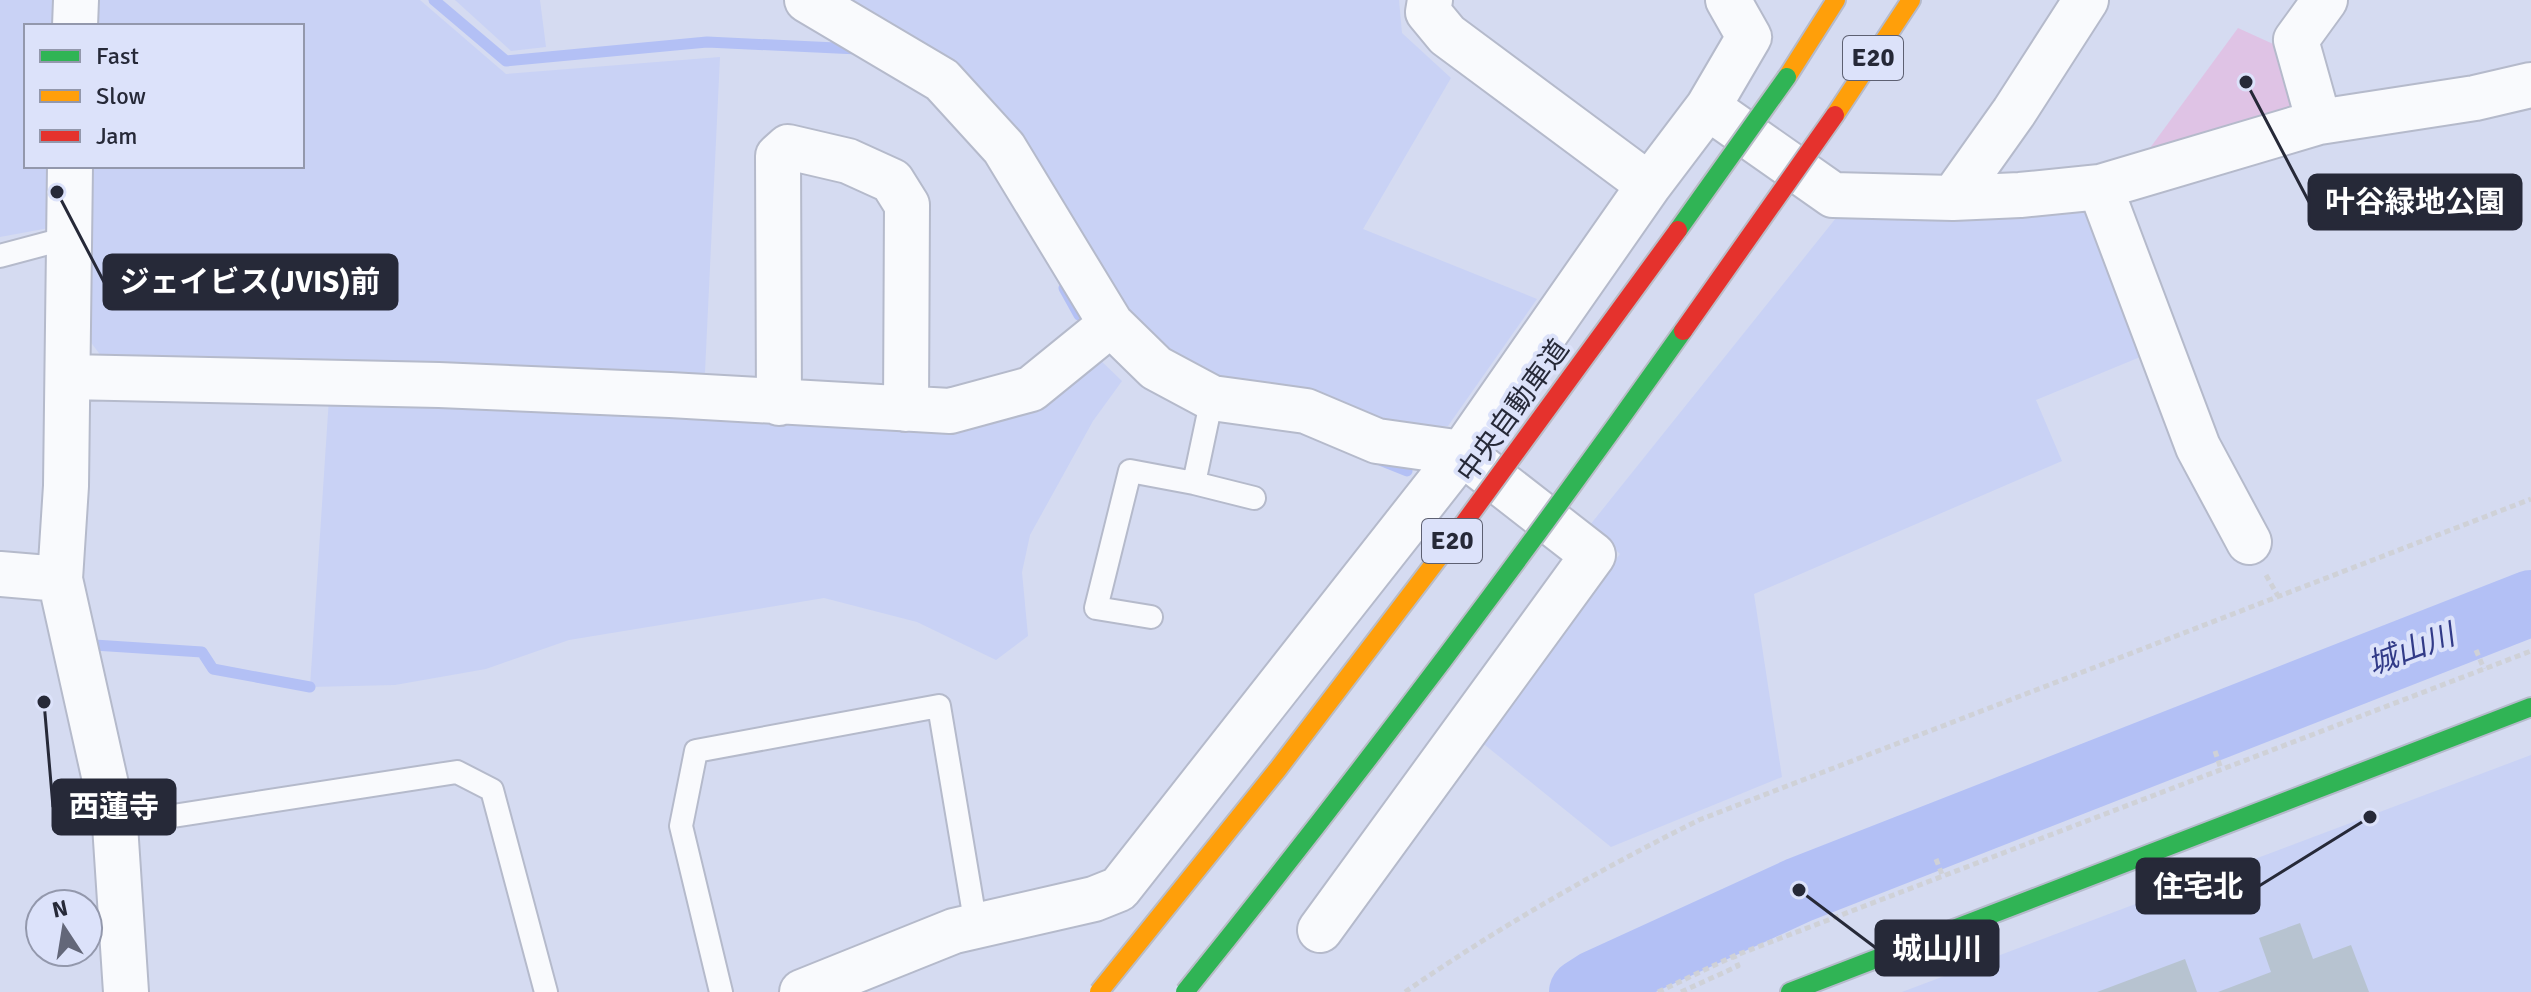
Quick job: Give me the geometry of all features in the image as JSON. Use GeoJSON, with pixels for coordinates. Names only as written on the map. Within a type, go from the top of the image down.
{"type":"FeatureCollection","features":[{"type":"Feature","properties":{"kind":"main road","name":"中央自動車道"},"geometry":{"type":"LineString","coordinates":[[1099,992],[1205,864],[1570,382],[1787,77],[1836,0]]}},
{"type":"Feature","properties":{"kind":"main road","name":"E20"},"geometry":{"type":"LineString","coordinates":[[1185,992],[1424,689],[1620,422],[1835,115],[1911,0]]}},
{"type":"Feature","properties":{"kind":"main road"},"geometry":{"type":"LineString","coordinates":[[1790,992],[2531,707]]}},
{"type":"Feature","properties":{"kind":"street"},"geometry":{"type":"LineString","coordinates":[[75,24],[76,0]]}},
{"type":"Feature","properties":{"kind":"street"},"geometry":{"type":"LineString","coordinates":[[807,0],[942,80],[1004,148],[1111,324],[1156,368],[1212,398],[1306,411],[1377,441],[1462,453],[1593,555],[1320,930]]}},
{"type":"Feature","properties":{"kind":"street"},"geometry":{"type":"LineString","coordinates":[[1430,0],[1428,12],[1447,35],[1649,185]]}},
{"type":"Feature","properties":{"kind":"street"},"geometry":{"type":"LineString","coordinates":[[802,992],[954,931],[1094,899],[1119,889],[1462,453],[1649,185],[1708,107],[1749,37],[1728,0]]}},
{"type":"Feature","properties":{"kind":"street"},"geometry":{"type":"LineString","coordinates":[[1953,198],[2014,112],[2086,0]]}},
{"type":"Feature","properties":{"kind":"street"},"geometry":{"type":"LineString","coordinates":[[2319,122],[2296,40],[2325,0]]}},
{"type":"Feature","properties":{"kind":"street"},"geometry":{"type":"LineString","coordinates":[[1708,107],[1833,195],[1953,198],[2100,187],[2319,122],[2475,98],[2531,85]]}},
{"type":"Feature","properties":{"kind":"street"},"geometry":{"type":"LineString","coordinates":[[779,403],[778,156],[788,147],[848,161],[892,181],[907,205],[906,409]]}},
{"type":"Feature","properties":{"kind":"street"},"geometry":{"type":"LineString","coordinates":[[70,168],[68,377],[60,579],[115,825],[126,992]]}},
{"type":"Feature","properties":{"kind":"street"},"geometry":{"type":"LineString","coordinates":[[2100,187],[2198,447],[2249,542]]}},
{"type":"Feature","properties":{"kind":"street"},"geometry":{"type":"LineString","coordinates":[[68,377],[439,385],[950,411],[1031,389],[1111,324]]}},
{"type":"Feature","properties":{"kind":"street"},"geometry":{"type":"LineString","coordinates":[[0,574],[60,579]]}},
{"type":"Feature","properties":{"kind":"lane"},"geometry":{"type":"LineString","coordinates":[[0,256],[67,238]]}},
{"type":"Feature","properties":{"kind":"lane"},"geometry":{"type":"LineString","coordinates":[[1194,483],[1212,398]]}},
{"type":"Feature","properties":{"kind":"lane"},"geometry":{"type":"LineString","coordinates":[[1151,617],[1096,608],[1130,471],[1254,498]]}},
{"type":"Feature","properties":{"kind":"lane"},"geometry":{"type":"LineString","coordinates":[[721,992],[681,826],[696,751],[939,706],[976,926]]}},
{"type":"Feature","properties":{"kind":"lane"},"geometry":{"type":"LineString","coordinates":[[115,825],[457,772],[492,790],[546,992]]}},
{"type":"Feature","properties":{"kind":"path"},"geometry":{"type":"LineString","coordinates":[[1405,992],[1543,903],[1699,820],[2531,499]]}},
{"type":"Feature","properties":{"kind":"path"},"geometry":{"type":"LineString","coordinates":[[2476,650],[2484,669]]}},
{"type":"Feature","properties":{"kind":"path"},"geometry":{"type":"LineString","coordinates":[[1660,991],[1734,956],[2531,651]]}},
{"type":"Feature","properties":{"kind":"path"},"geometry":{"type":"LineString","coordinates":[[2215,751],[2221,769]]}},
{"type":"Feature","properties":{"kind":"path"},"geometry":{"type":"LineString","coordinates":[[1936,859],[1943,877]]}},
{"type":"Feature","properties":{"kind":"path"},"geometry":{"type":"LineString","coordinates":[[1681,992],[1738,966],[1734,956]]}},
{"type":"Feature","properties":{"kind":"shaded area"},"geometry":{"type":"Polygon","coordinates":[[[0,0],[57,0],[56,24],[24,24],[24,168],[51,168],[49,228],[0,237],[0,0]]]}},
{"type":"Feature","properties":{"kind":"shaded area"},"geometry":{"type":"Polygon","coordinates":[[[98,0],[420,0],[506,74],[720,57],[705,372],[698,382],[105,361],[86,336],[91,168],[304,168],[304,24],[97,24],[98,0]]]}},
{"type":"Feature","properties":{"kind":"shaded area"},"geometry":{"type":"Polygon","coordinates":[[[455,0],[540,0],[546,47],[511,51],[455,0]]]}},
{"type":"Feature","properties":{"kind":"shaded area"},"geometry":{"type":"Polygon","coordinates":[[[836,0],[1399,0],[1402,33],[1451,78],[1363,229],[1537,299],[1448,426],[1387,430],[1178,363],[1136,330],[1019,144],[836,0]]]}},
{"type":"Feature","properties":{"kind":"shaded area"},"geometry":{"type":"Polygon","coordinates":[[[2238,28],[2282,48],[2306,116],[2139,163],[2238,28]]]}},
{"type":"Feature","properties":{"kind":"shaded area"},"geometry":{"type":"Polygon","coordinates":[[[2088,202],[2145,355],[2036,400],[2062,461],[1754,594],[1782,777],[1611,847],[1480,741],[1620,554],[1590,525],[1840,213],[2088,202]]]}},
{"type":"Feature","properties":{"kind":"shaded area"},"geometry":{"type":"Polygon","coordinates":[[[1095,355],[1122,381],[1093,421],[1030,535],[1022,572],[1028,636],[996,660],[917,622],[824,598],[569,640],[486,669],[395,685],[310,687],[329,398],[931,426],[1095,355]]]}},
{"type":"Feature","properties":{"kind":"shaded area"},"geometry":{"type":"Polygon","coordinates":[[[2531,755],[2531,992],[1902,992],[2531,755]]]}},
{"type":"Feature","properties":{"kind":"building"},"geometry":{"type":"Polygon","coordinates":[[[2300,923],[2313,959],[2351,945],[2369,992],[2218,992],[2271,972],[2259,938],[2300,923]]]}},
{"type":"Feature","properties":{"kind":"building"},"geometry":{"type":"Polygon","coordinates":[[[2185,959],[2197,992],[2097,992],[2185,959]]]}},
{"type":"Feature","properties":{"kind":"waterway"},"geometry":{"type":"LineString","coordinates":[[434,0],[506,61],[707,42],[858,49]]}},
{"type":"Feature","properties":{"kind":"waterway"},"geometry":{"type":"LineString","coordinates":[[1064,288],[1079,315]]}},
{"type":"Feature","properties":{"kind":"waterway"},"geometry":{"type":"LineString","coordinates":[[1382,461],[1407,471]]}},
{"type":"Feature","properties":{"kind":"waterway","name":"城山川"},"geometry":{"type":"LineString","coordinates":[[1582,992],[1799,890],[2531,603]]}},
{"type":"Feature","properties":{"kind":"waterway"},"geometry":{"type":"LineString","coordinates":[[94,645],[202,652],[213,669],[310,687]]}},
{"type":"Feature","properties":{"kind":"traffic: fast"},"geometry":{"type":"LineString","coordinates":[[1678,230],[1787,77]]}},
{"type":"Feature","properties":{"kind":"traffic: fast"},"geometry":{"type":"LineString","coordinates":[[1185,992],[1439,665],[1683,331]]}},
{"type":"Feature","properties":{"kind":"traffic: fast"},"geometry":{"type":"LineString","coordinates":[[1790,992],[2531,707]]}},
{"type":"Feature","properties":{"kind":"traffic: slow"},"geometry":{"type":"LineString","coordinates":[[1787,77],[1836,0]]}},
{"type":"Feature","properties":{"kind":"traffic: slow"},"geometry":{"type":"LineString","coordinates":[[1835,115],[1911,0]]}},
{"type":"Feature","properties":{"kind":"traffic: slow"},"geometry":{"type":"LineString","coordinates":[[1099,992],[1278,769],[1443,552]]}},
{"type":"Feature","properties":{"kind":"traffic: jam"},"geometry":{"type":"LineString","coordinates":[[1683,331],[1835,115]]}},
{"type":"Feature","properties":{"kind":"traffic: jam"},"geometry":{"type":"LineString","coordinates":[[1443,552],[1678,230]]}},
{"type":"Feature","properties":{"kind":"place","name":"叶谷緑地公園"},"geometry":{"type":"Point","coordinates":[2246,82]}},
{"type":"Feature","properties":{"kind":"place","name":"ジェイビス(JVIS)前"},"geometry":{"type":"Point","coordinates":[57,192]}},
{"type":"Feature","properties":{"kind":"place","name":"西蓮寺"},"geometry":{"type":"Point","coordinates":[44,702]}},
{"type":"Feature","properties":{"kind":"place","name":"住宅北"},"geometry":{"type":"Point","coordinates":[2370,817]}},
{"type":"Feature","properties":{"kind":"place","name":"城山川"},"geometry":{"type":"Point","coordinates":[1799,890]}}]}
